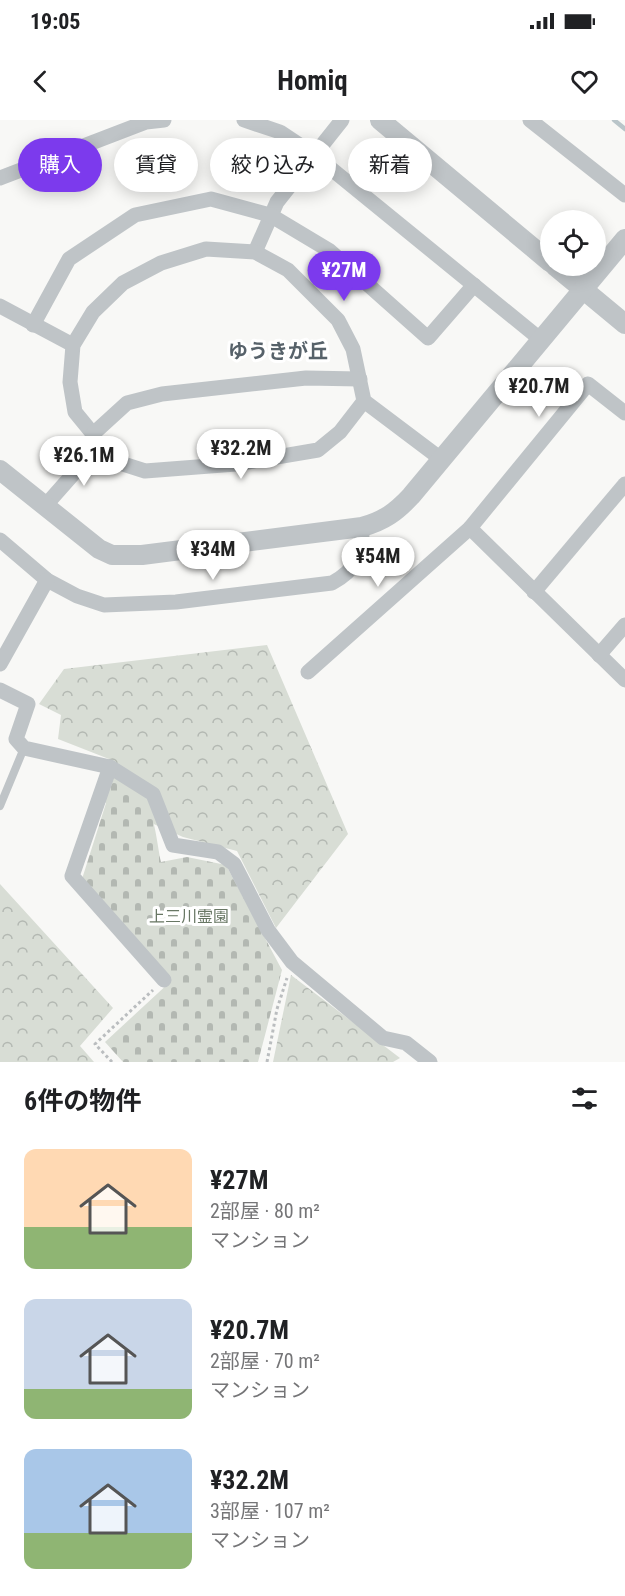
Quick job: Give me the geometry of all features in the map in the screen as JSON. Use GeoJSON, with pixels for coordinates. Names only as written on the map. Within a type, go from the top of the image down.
{"type":"FeatureCollection","features":[{"type":"Feature","properties":{"kind":"street"},"geometry":{"type":"LineString","coordinates":[[0,178],[146,122],[164,120]]}},
{"type":"Feature","properties":{"kind":"street"},"geometry":{"type":"LineString","coordinates":[[244,120],[280,132],[289,138]]}},
{"type":"Feature","properties":{"kind":"street"},"geometry":{"type":"LineString","coordinates":[[327,138],[342,120]]}},
{"type":"Feature","properties":{"kind":"street"},"geometry":{"type":"LineString","coordinates":[[380,120],[540,254]]}},
{"type":"Feature","properties":{"kind":"street"},"geometry":{"type":"LineString","coordinates":[[530,120],[625,195]]}},
{"type":"Feature","properties":{"kind":"street"},"geometry":{"type":"LineString","coordinates":[[336,173],[540,339]]}},
{"type":"Feature","properties":{"kind":"street"},"geometry":{"type":"LineString","coordinates":[[255,252],[270,215],[286,192]]}},
{"type":"Feature","properties":{"kind":"street"},"geometry":{"type":"LineString","coordinates":[[33,325],[69,259],[135,216],[211,199],[270,215],[330,251],[428,338],[474,285]]}},
{"type":"Feature","properties":{"kind":"street"},"geometry":{"type":"LineString","coordinates":[[0,470],[93,546],[112,555],[123,556],[362,527],[379,522],[394,514],[625,239]]}},
{"type":"Feature","properties":{"kind":"street"},"geometry":{"type":"LineString","coordinates":[[364,401],[340,432],[318,450],[297,455],[181,470],[145,471],[120,463],[96,440],[75,412],[70,382],[74,345],[93,312],[123,283],[161,263],[206,249],[255,252],[288,270],[338,320],[353,349],[364,401],[441,459]]}},
{"type":"Feature","properties":{"kind":"street"},"geometry":{"type":"LineString","coordinates":[[567,276],[625,324]]}},
{"type":"Feature","properties":{"kind":"street"},"geometry":{"type":"LineString","coordinates":[[0,306],[74,345]]}},
{"type":"Feature","properties":{"kind":"street"},"geometry":{"type":"LineString","coordinates":[[45,506],[127,403],[162,394],[306,378],[360,379]]}},
{"type":"Feature","properties":{"kind":"street"},"geometry":{"type":"LineString","coordinates":[[308,672],[470,528],[588,384],[625,413]]}},
{"type":"Feature","properties":{"kind":"street"},"geometry":{"type":"LineString","coordinates":[[534,592],[625,484]]}},
{"type":"Feature","properties":{"kind":"street"},"geometry":{"type":"LineString","coordinates":[[0,540],[47,580],[76,596],[104,605],[176,602],[332,583],[347,575],[359,559],[363,545],[362,527]]}},
{"type":"Feature","properties":{"kind":"street"},"geometry":{"type":"LineString","coordinates":[[470,528],[625,680]]}},
{"type":"Feature","properties":{"kind":"street"},"geometry":{"type":"LineString","coordinates":[[0,664],[47,580]]}},
{"type":"Feature","properties":{"kind":"street"},"geometry":{"type":"LineString","coordinates":[[599,655],[625,625]]}},
{"type":"Feature","properties":{"kind":"street"},"geometry":{"type":"LineString","coordinates":[[0,690],[28,704],[16,740],[24,748],[110,767],[153,794],[173,845],[218,852],[234,864],[268,930],[292,962],[383,1038],[406,1043],[430,1062]]}},
{"type":"Feature","properties":{"kind":"street"},"geometry":{"type":"LineString","coordinates":[[110,767],[72,876],[164,980]]}},
{"type":"Feature","properties":{"kind":"lane"},"geometry":{"type":"LineString","coordinates":[[0,806],[24,748]]}},
{"type":"Feature","properties":{"kind":"path"},"geometry":{"type":"LineString","coordinates":[[267,1062],[277,1009],[292,962]]}},
{"type":"Feature","properties":{"kind":"path"},"geometry":{"type":"LineString","coordinates":[[112,1062],[95,1044],[164,980]]}},
{"type":"Feature","properties":{"kind":"green space"},"geometry":{"type":"Polygon","coordinates":[[[267,645],[348,834],[276,928],[237,851],[183,837],[104,802],[109,759],[58,739],[61,715],[39,704],[64,669],[267,645]]]}},
{"type":"Feature","properties":{"kind":"green space","name":"上三川霊園"},"geometry":{"type":"Polygon","coordinates":[[[113,781],[127,785],[145,801],[154,823],[161,862],[187,857],[226,865],[282,970],[258,1062],[123,1062],[105,1042],[171,981],[82,879],[113,781]]]}},
{"type":"Feature","properties":{"kind":"green space"},"geometry":{"type":"Polygon","coordinates":[[[0,884],[113,1008],[80,1046],[94,1062],[0,1062],[0,884]]]}},
{"type":"Feature","properties":{"kind":"green space"},"geometry":{"type":"Polygon","coordinates":[[[291,975],[400,1058],[393,1062],[273,1062],[291,975]]]}},
{"type":"Feature","properties":{"kind":"waterway"},"geometry":{"type":"LineString","coordinates":[[614,120],[625,129]]}},
{"type":"Feature","properties":{"kind":"district","name":"ゆうきが丘"},"geometry":{"type":"Point","coordinates":[278,351]}}]}
